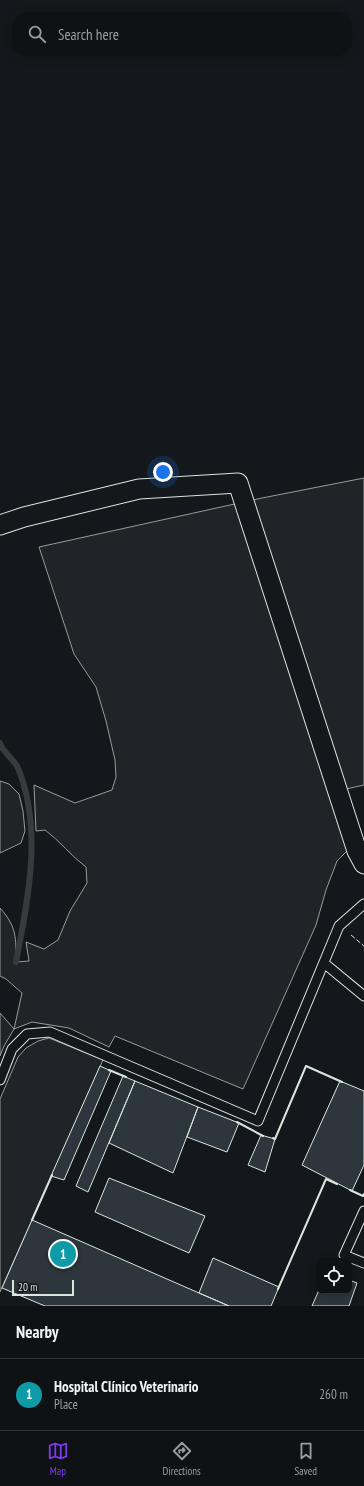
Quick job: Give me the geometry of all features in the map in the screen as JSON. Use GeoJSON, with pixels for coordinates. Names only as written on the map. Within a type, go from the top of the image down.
{"type":"FeatureCollection","features":[{"type":"Feature","properties":{"kind":"street"},"geometry":{"type":"LineString","coordinates":[[0,525],[24,517],[139,489],[238,483],[357,851],[364,864]]}},
{"type":"Feature","properties":{"kind":"lane"},"geometry":{"type":"LineString","coordinates":[[0,1080],[12,1049],[27,1034],[50,1032],[258,1121],[339,926],[364,904]]}},
{"type":"Feature","properties":{"kind":"lane"},"geometry":{"type":"LineString","coordinates":[[324,963],[364,996]]}},
{"type":"Feature","properties":{"kind":"lane"},"geometry":{"type":"LineString","coordinates":[[364,1211],[344,1255],[364,1263]]}},
{"type":"Feature","properties":{"kind":"shaded area"},"geometry":{"type":"Polygon","coordinates":[[[364,478],[364,785],[333,792],[350,848],[337,861],[326,890],[316,925],[243,1089],[115,1036],[109,1047],[69,1028],[32,1022],[14,1029],[22,993],[6,979],[0,976],[0,908],[13,927],[16,946],[16,962],[29,961],[26,942],[44,949],[58,940],[70,911],[87,883],[86,867],[45,830],[36,831],[34,785],[75,803],[112,790],[116,777],[115,760],[96,687],[74,654],[39,547],[262,498],[364,478]]]}},
{"type":"Feature","properties":{"kind":"shaded area"},"geometry":{"type":"Polygon","coordinates":[[[0,781],[9,784],[19,794],[23,811],[25,831],[21,843],[0,853],[0,781]]]}},
{"type":"Feature","properties":{"kind":"shaded area"},"geometry":{"type":"Polygon","coordinates":[[[0,1013],[14,1029],[4,1046],[0,1056],[0,1013]]]}},
{"type":"Feature","properties":{"kind":"shaded area"},"geometry":{"type":"Polygon","coordinates":[[[49,1038],[103,1060],[0,1292],[0,1099],[18,1057],[26,1048],[38,1041],[49,1038]]]}},
{"type":"Feature","properties":{"kind":"building"},"geometry":{"type":"Polygon","coordinates":[[[100,1066],[111,1071],[64,1180],[51,1176],[100,1066]]]}},
{"type":"Feature","properties":{"kind":"building"},"geometry":{"type":"Polygon","coordinates":[[[123,1076],[135,1081],[88,1192],[76,1186],[123,1076]]]}},
{"type":"Feature","properties":{"kind":"building"},"geometry":{"type":"Polygon","coordinates":[[[135,1081],[198,1107],[173,1173],[109,1143],[135,1081]]]}},
{"type":"Feature","properties":{"kind":"building"},"geometry":{"type":"Polygon","coordinates":[[[340,1081],[364,1091],[364,1165],[352,1191],[302,1165],[340,1081]]]}},
{"type":"Feature","properties":{"kind":"building"},"geometry":{"type":"Polygon","coordinates":[[[198,1107],[239,1123],[227,1152],[187,1137],[198,1107]]]}},
{"type":"Feature","properties":{"kind":"building"},"geometry":{"type":"Polygon","coordinates":[[[261,1135],[275,1139],[265,1172],[248,1165],[261,1135]]]}},
{"type":"Feature","properties":{"kind":"building"},"geometry":{"type":"Polygon","coordinates":[[[109,1178],[205,1216],[189,1253],[95,1212],[109,1178]]]}},
{"type":"Feature","properties":{"kind":"building"},"geometry":{"type":"Polygon","coordinates":[[[32,1220],[229,1306],[45,1306],[2,1288],[32,1220]]]}},
{"type":"Feature","properties":{"kind":"building"},"geometry":{"type":"Polygon","coordinates":[[[213,1258],[279,1287],[271,1306],[229,1306],[199,1293],[213,1258]]]}},
{"type":"Feature","properties":{"kind":"building"},"geometry":{"type":"Polygon","coordinates":[[[352,1281],[357,1283],[349,1306],[312,1306],[317,1294],[352,1294],[352,1281]]]}},
{"type":"Feature","properties":{"kind":"waterway"},"geometry":{"type":"LineString","coordinates":[[0,743],[1,747],[18,768],[26,791],[32,840],[31,865],[25,914],[16,962]]}},
{"type":"Feature","properties":{"kind":"fence"},"geometry":{"type":"LineString","coordinates":[[351,935],[364,946]]}},
{"type":"Feature","properties":{"kind":"wall"},"geometry":{"type":"LineString","coordinates":[[273,1138],[275,1139],[306,1066],[342,1082]]}},
{"type":"Feature","properties":{"kind":"wall"},"geometry":{"type":"LineString","coordinates":[[109,1070],[126,1077]]}},
{"type":"Feature","properties":{"kind":"wall"},"geometry":{"type":"LineString","coordinates":[[237,1122],[263,1136]]}},
{"type":"Feature","properties":{"kind":"wall"},"geometry":{"type":"LineString","coordinates":[[32,1220],[52,1175]]}},
{"type":"Feature","properties":{"kind":"wall"},"geometry":{"type":"LineString","coordinates":[[278,1289],[326,1179],[337,1184]]}},
{"type":"Feature","properties":{"kind":"wall"},"geometry":{"type":"LineString","coordinates":[[350,1190],[363,1196],[364,1194]]}},
{"type":"Feature","properties":{"kind":"place","name":"Hospital Clínico Veterinario"},"geometry":{"type":"Point","coordinates":[63,1254]}}]}
